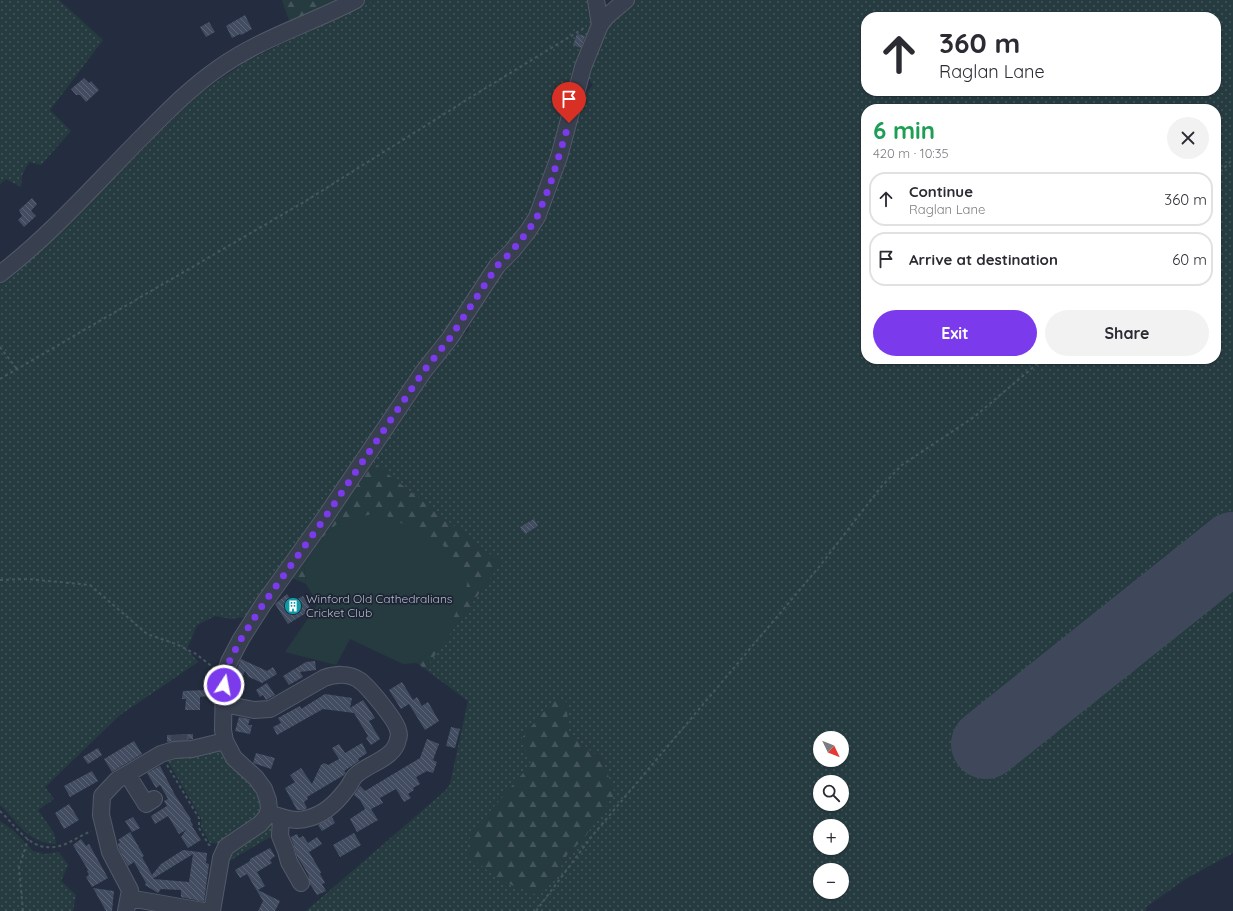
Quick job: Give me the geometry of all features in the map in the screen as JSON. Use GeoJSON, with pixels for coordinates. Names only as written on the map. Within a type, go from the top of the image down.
{"type":"FeatureCollection","features":[{"type":"Feature","properties":{"kind":"street"},"geometry":{"type":"LineString","coordinates":[[0,274],[25,254],[184,96],[215,70],[238,55],[280,34],[356,0]]}},
{"type":"Feature","properties":{"kind":"street"},"geometry":{"type":"LineString","coordinates":[[301,883],[289,862],[274,815],[269,809],[268,800],[264,789],[256,778],[234,758],[225,741],[223,730],[224,677],[229,662],[241,639],[264,603],[324,519],[423,372],[450,338],[497,266],[512,251],[537,217],[559,158],[583,67],[599,22],[596,1],[621,4]]}},
{"type":"Feature","properties":{"kind":"street"},"geometry":{"type":"LineString","coordinates":[[599,22],[621,4]]}},
{"type":"Feature","properties":{"kind":"street"},"geometry":{"type":"LineString","coordinates":[[212,911],[221,858],[226,847],[274,815],[294,820],[307,819],[321,814],[335,803],[356,776],[388,755],[396,747],[399,731],[395,723],[367,686],[359,680],[343,675],[333,675],[324,678],[270,709],[254,710],[224,704]]}},
{"type":"Feature","properties":{"kind":"street"},"geometry":{"type":"LineString","coordinates":[[203,911],[128,905],[130,890],[110,852],[101,815],[102,796],[117,780],[161,754],[179,747],[192,749],[225,741]]}},
{"type":"Feature","properties":{"kind":"street"},"geometry":{"type":"LineString","coordinates":[[127,774],[146,804],[154,799]]}},
{"type":"Feature","properties":{"kind":"path"},"geometry":{"type":"LineString","coordinates":[[0,379],[304,202],[476,94],[599,22]]}},
{"type":"Feature","properties":{"kind":"path"},"geometry":{"type":"LineString","coordinates":[[1221,171],[1233,159]]}},
{"type":"Feature","properties":{"kind":"path"},"geometry":{"type":"LineString","coordinates":[[0,347],[17,369]]}},
{"type":"Feature","properties":{"kind":"path"},"geometry":{"type":"LineString","coordinates":[[536,911],[592,836],[819,567],[881,487],[902,465],[974,416],[1037,364]]}},
{"type":"Feature","properties":{"kind":"path"},"geometry":{"type":"LineString","coordinates":[[0,580],[28,579],[90,585],[147,634],[176,644],[196,654],[224,677]]}},
{"type":"Feature","properties":{"kind":"path"},"geometry":{"type":"LineString","coordinates":[[161,754],[199,818],[199,828],[209,844],[226,847]]}},
{"type":"Feature","properties":{"kind":"path"},"geometry":{"type":"LineString","coordinates":[[0,811],[28,839],[43,847],[53,848],[65,844],[104,826]]}},
{"type":"Feature","properties":{"kind":"path"},"geometry":{"type":"LineString","coordinates":[[23,911],[19,868],[28,839]]}},
{"type":"Feature","properties":{"kind":"green space"},"geometry":{"type":"Polygon","coordinates":[[[0,0],[59,0],[103,40],[50,110],[71,131],[41,165],[29,162],[22,175],[21,187],[6,179],[0,184],[0,0]]]}},
{"type":"Feature","properties":{"kind":"green space"},"geometry":{"type":"Polygon","coordinates":[[[282,0],[375,0],[295,37],[282,0]]]}},
{"type":"Feature","properties":{"kind":"green space"},"geometry":{"type":"Polygon","coordinates":[[[375,0],[590,0],[595,25],[535,209],[250,616],[231,619],[215,616],[197,625],[187,649],[198,662],[120,715],[45,787],[54,799],[38,810],[54,833],[56,844],[37,840],[24,831],[0,805],[0,282],[67,224],[199,94],[247,61],[375,0]]]}},
{"type":"Feature","properties":{"kind":"green space"},"geometry":{"type":"Polygon","coordinates":[[[635,0],[1233,0],[1233,536],[982,735],[979,740],[983,747],[991,749],[996,747],[1233,558],[1233,853],[1187,878],[1146,907],[1146,911],[306,911],[445,791],[450,784],[468,701],[425,669],[501,563],[369,459],[450,346],[468,331],[473,316],[489,288],[537,228],[555,193],[581,99],[593,85],[586,75],[612,17],[635,0]],[[568,732],[532,764],[471,833],[554,879],[567,855],[584,838],[603,761],[568,732]]]}},
{"type":"Feature","properties":{"kind":"green space"},"geometry":{"type":"Polygon","coordinates":[[[369,459],[501,563],[425,669],[417,663],[431,650],[338,523],[320,540],[304,566],[306,584],[288,576],[369,459]]]}},
{"type":"Feature","properties":{"kind":"green space"},"geometry":{"type":"Polygon","coordinates":[[[379,512],[441,543],[469,575],[465,594],[450,625],[431,650],[417,663],[403,664],[350,639],[336,665],[285,652],[318,604],[306,584],[304,566],[320,540],[338,523],[379,512]]]}},
{"type":"Feature","properties":{"kind":"green space"},"geometry":{"type":"Polygon","coordinates":[[[555,698],[567,702],[568,732],[603,761],[615,794],[584,838],[567,855],[554,879],[534,894],[497,879],[467,853],[471,833],[531,764],[521,739],[555,698]]]}},
{"type":"Feature","properties":{"kind":"green space"},"geometry":{"type":"Polygon","coordinates":[[[222,750],[262,796],[261,816],[225,844],[210,843],[201,827],[201,818],[166,758],[222,750]]]}},
{"type":"Feature","properties":{"kind":"green space"},"geometry":{"type":"Polygon","coordinates":[[[0,821],[14,831],[33,851],[44,854],[59,852],[68,865],[61,881],[76,895],[73,911],[0,911],[0,821]]]}},
{"type":"Feature","properties":{"kind":"green space"},"geometry":{"type":"Polygon","coordinates":[[[273,823],[277,833],[229,861],[225,861],[227,855],[254,838],[273,823]]]}},
{"type":"Feature","properties":{"kind":"building"},"geometry":{"type":"Polygon","coordinates":[[[245,15],[252,29],[232,38],[226,26],[245,15]]]}},
{"type":"Feature","properties":{"kind":"building"},"geometry":{"type":"Polygon","coordinates":[[[209,22],[215,32],[206,37],[200,27],[209,22]]]}},
{"type":"Feature","properties":{"kind":"building"},"geometry":{"type":"Polygon","coordinates":[[[577,34],[585,36],[581,48],[573,45],[577,34]]]}},
{"type":"Feature","properties":{"kind":"building"},"geometry":{"type":"Polygon","coordinates":[[[84,78],[89,83],[91,81],[99,90],[86,102],[80,95],[76,95],[71,89],[84,78]]]}},
{"type":"Feature","properties":{"kind":"building"},"geometry":{"type":"Polygon","coordinates":[[[32,198],[37,204],[31,211],[36,216],[24,227],[18,220],[22,216],[19,210],[32,198]]]}},
{"type":"Feature","properties":{"kind":"building"},"geometry":{"type":"Polygon","coordinates":[[[534,519],[538,526],[525,534],[520,527],[534,519]]]}},
{"type":"Feature","properties":{"kind":"building","name":"Winford Old Cathedralians Cricket Club"},"geometry":{"type":"Polygon","coordinates":[[[287,594],[292,602],[303,596],[311,610],[288,624],[275,604],[287,594]]]}},
{"type":"Feature","properties":{"kind":"building"},"geometry":{"type":"Polygon","coordinates":[[[241,659],[267,671],[273,667],[277,674],[262,683],[249,677],[245,671],[236,689],[233,688],[233,679],[241,659]]]}},
{"type":"Feature","properties":{"kind":"building"},"geometry":{"type":"Polygon","coordinates":[[[315,661],[316,670],[300,672],[303,677],[289,685],[283,676],[306,662],[315,661]]]}},
{"type":"Feature","properties":{"kind":"building"},"geometry":{"type":"Polygon","coordinates":[[[402,682],[413,700],[417,697],[422,706],[428,702],[439,721],[425,730],[409,704],[401,709],[389,690],[402,682]]]}},
{"type":"Feature","properties":{"kind":"building"},"geometry":{"type":"Polygon","coordinates":[[[267,683],[275,695],[266,700],[263,695],[260,697],[256,690],[267,683]]]}},
{"type":"Feature","properties":{"kind":"building"},"geometry":{"type":"Polygon","coordinates":[[[206,690],[207,696],[200,697],[200,710],[185,710],[186,699],[182,699],[183,691],[206,690]]]}},
{"type":"Feature","properties":{"kind":"building"},"geometry":{"type":"Polygon","coordinates":[[[325,694],[352,698],[350,708],[363,700],[375,718],[369,721],[380,739],[371,745],[366,738],[368,736],[354,713],[323,709],[277,735],[273,727],[281,723],[278,718],[300,706],[301,709],[325,694]]]}},
{"type":"Feature","properties":{"kind":"building"},"geometry":{"type":"Polygon","coordinates":[[[239,717],[250,719],[248,725],[252,725],[250,734],[235,731],[239,717]]]}},
{"type":"Feature","properties":{"kind":"building"},"geometry":{"type":"Polygon","coordinates":[[[451,727],[460,729],[455,748],[446,746],[451,727]]]}},
{"type":"Feature","properties":{"kind":"building"},"geometry":{"type":"Polygon","coordinates":[[[193,734],[193,739],[167,742],[167,735],[193,734]]]}},
{"type":"Feature","properties":{"kind":"building"},"geometry":{"type":"Polygon","coordinates":[[[427,739],[439,744],[433,760],[437,762],[433,773],[427,771],[416,777],[420,784],[413,788],[414,790],[408,794],[411,798],[404,802],[396,789],[380,798],[383,803],[371,809],[378,820],[357,832],[350,819],[365,809],[360,800],[354,795],[360,786],[365,791],[420,758],[427,739]]]}},
{"type":"Feature","properties":{"kind":"building"},"geometry":{"type":"Polygon","coordinates":[[[134,741],[142,754],[112,772],[104,759],[134,741]]]}},
{"type":"Feature","properties":{"kind":"building"},"geometry":{"type":"Polygon","coordinates":[[[362,743],[367,753],[358,759],[359,761],[344,771],[346,773],[344,775],[307,797],[308,799],[304,802],[307,808],[304,810],[297,810],[285,788],[295,782],[290,775],[301,768],[312,784],[321,765],[324,763],[328,765],[339,759],[332,748],[339,744],[345,753],[362,743]]]}},
{"type":"Feature","properties":{"kind":"building"},"geometry":{"type":"Polygon","coordinates":[[[98,748],[102,755],[88,764],[83,757],[98,748]]]}},
{"type":"Feature","properties":{"kind":"building"},"geometry":{"type":"Polygon","coordinates":[[[256,753],[275,758],[271,769],[253,763],[256,753]]]}},
{"type":"Feature","properties":{"kind":"building"},"geometry":{"type":"Polygon","coordinates":[[[160,766],[175,795],[191,819],[192,826],[201,840],[188,848],[181,837],[186,830],[179,834],[168,816],[155,824],[151,816],[167,806],[164,801],[168,799],[160,785],[156,788],[147,773],[160,766]]]}},
{"type":"Feature","properties":{"kind":"building"},"geometry":{"type":"Polygon","coordinates":[[[92,771],[98,781],[70,797],[64,786],[92,771]]]}},
{"type":"Feature","properties":{"kind":"building"},"geometry":{"type":"Polygon","coordinates":[[[69,804],[79,820],[64,829],[55,813],[69,804]]]}},
{"type":"Feature","properties":{"kind":"building"},"geometry":{"type":"Polygon","coordinates":[[[133,817],[140,828],[132,832],[125,821],[133,817]]]}},
{"type":"Feature","properties":{"kind":"building"},"geometry":{"type":"Polygon","coordinates":[[[332,817],[335,823],[322,831],[318,825],[332,817]]]}},
{"type":"Feature","properties":{"kind":"building"},"geometry":{"type":"Polygon","coordinates":[[[130,832],[144,856],[142,857],[152,875],[161,864],[183,850],[207,853],[206,863],[209,864],[204,902],[181,897],[181,890],[161,889],[158,893],[145,885],[146,883],[134,862],[128,866],[119,849],[118,844],[120,842],[118,840],[130,832]],[[193,854],[153,879],[189,882],[193,854]]]}},
{"type":"Feature","properties":{"kind":"building"},"geometry":{"type":"Polygon","coordinates":[[[354,833],[361,845],[340,857],[333,845],[354,833]]]}},
{"type":"Feature","properties":{"kind":"building"},"geometry":{"type":"Polygon","coordinates":[[[297,834],[299,838],[303,836],[308,843],[317,837],[322,844],[309,852],[321,872],[320,874],[325,883],[322,884],[326,891],[317,895],[310,884],[308,874],[297,856],[291,837],[297,834]]]}},
{"type":"Feature","properties":{"kind":"building"},"geometry":{"type":"Polygon","coordinates":[[[81,839],[86,846],[89,844],[108,878],[92,887],[86,877],[89,875],[88,870],[73,845],[81,839]]]}},
{"type":"Feature","properties":{"kind":"building"},"geometry":{"type":"Polygon","coordinates":[[[270,848],[275,856],[270,860],[272,863],[257,872],[265,886],[258,890],[280,901],[275,911],[258,911],[263,901],[247,874],[240,878],[235,870],[250,861],[250,859],[270,848]]]}},
{"type":"Feature","properties":{"kind":"building"},"geometry":{"type":"Polygon","coordinates":[[[93,888],[114,891],[112,911],[106,911],[93,888]]]}},
{"type":"Feature","properties":{"kind":"runway"},"geometry":{"type":"LineString","coordinates":[[986,744],[1233,547]]}},
{"type":"Feature","properties":{"kind":"tunnel"},"geometry":{"type":"LineString","coordinates":[[179,735],[179,744]]}},
{"type":"Feature","properties":{"kind":"place","name":"Winford Old Cathedralians Cricket Club"},"geometry":{"type":"Point","coordinates":[293,606]}},
{"type":"Feature","properties":{"kind":"route"},"geometry":{"type":"LineString","coordinates":[[224,685],[224,677],[229,662],[241,639],[264,603],[324,519],[399,410],[423,372],[450,338],[484,284],[497,266],[512,251],[528,231],[537,217],[550,185],[569,123]]}}]}
